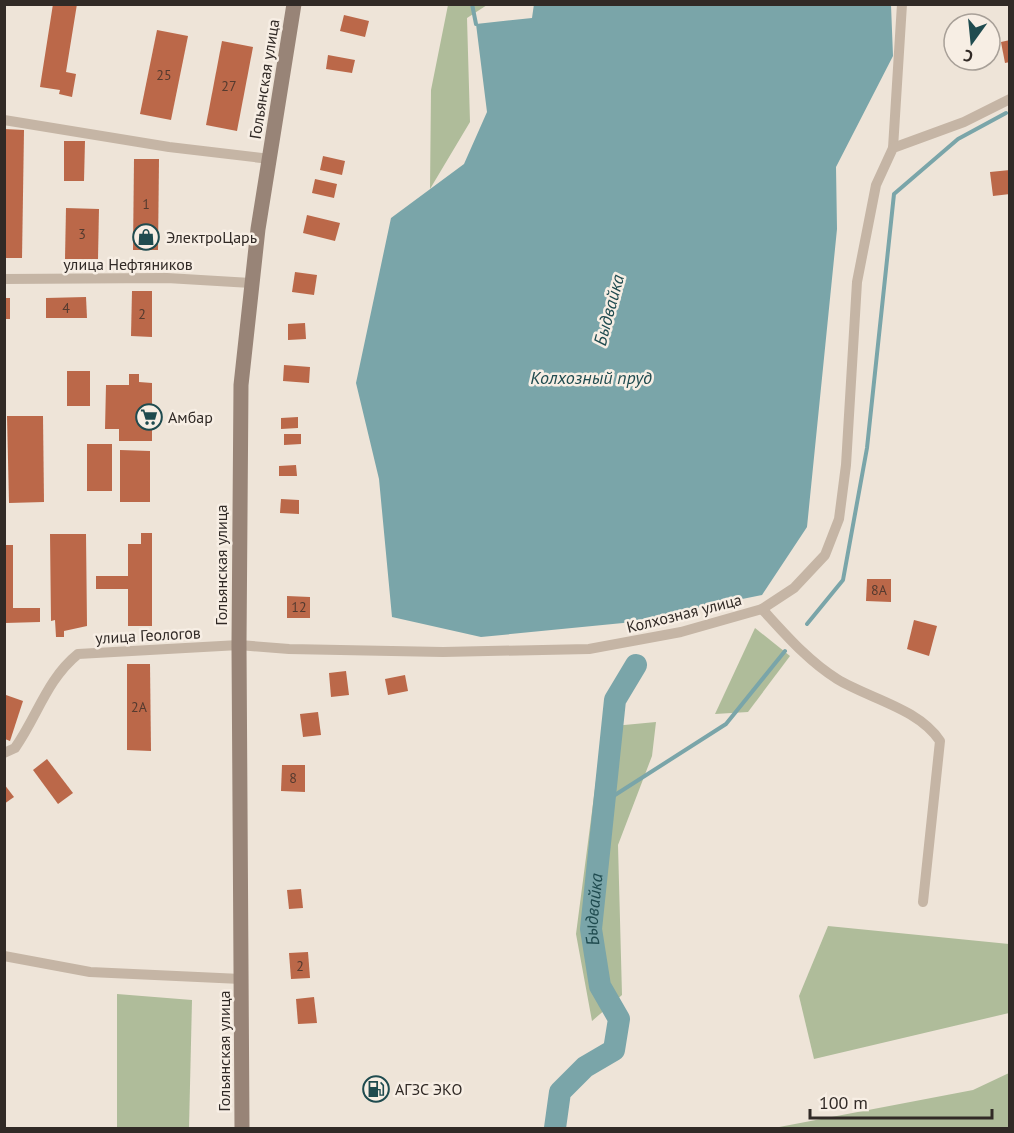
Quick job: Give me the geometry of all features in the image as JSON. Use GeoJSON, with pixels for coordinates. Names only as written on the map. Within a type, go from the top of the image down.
{"type":"FeatureCollection","features":[{"type":"Feature","properties":{"kind":"main road","name":"Гольянская улица"},"geometry":{"type":"LineString","coordinates":[[242,1128],[239,432],[251,283],[294,4]]}},
{"type":"Feature","properties":{"kind":"street"},"geometry":{"type":"LineString","coordinates":[[902,4],[893,148],[964,122],[1010,99]]}},
{"type":"Feature","properties":{"kind":"street"},"geometry":{"type":"LineString","coordinates":[[4,120],[169,147],[270,159]]}},
{"type":"Feature","properties":{"kind":"street","name":"Колхозная улица"},"geometry":{"type":"LineString","coordinates":[[239,645],[289,649],[431,652],[589,649],[681,632],[762,609],[794,588],[825,555],[839,519],[846,465],[856,282],[876,184],[893,148]]}},
{"type":"Feature","properties":{"kind":"street","name":"улица Нефтяников"},"geometry":{"type":"LineString","coordinates":[[4,279],[167,278],[251,283]]}},
{"type":"Feature","properties":{"kind":"street"},"geometry":{"type":"LineString","coordinates":[[762,609],[806,655],[828,673],[926,725],[940,741],[923,902]]}},
{"type":"Feature","properties":{"kind":"street","name":"улица Геологов"},"geometry":{"type":"LineString","coordinates":[[4,753],[15,748],[49,687],[63,667],[78,654],[239,645]]}},
{"type":"Feature","properties":{"kind":"street"},"geometry":{"type":"LineString","coordinates":[[4,956],[34,964],[90,972],[241,979]]}},
{"type":"Feature","properties":{"kind":"green space"},"geometry":{"type":"Polygon","coordinates":[[[448,5],[487,5],[467,18],[470,122],[430,189],[431,90],[448,5]]]}},
{"type":"Feature","properties":{"kind":"green space"},"geometry":{"type":"Polygon","coordinates":[[[755,628],[790,656],[748,712],[715,714],[755,628]]]}},
{"type":"Feature","properties":{"kind":"green space"},"geometry":{"type":"Polygon","coordinates":[[[656,722],[652,756],[618,845],[622,995],[592,1021],[576,934],[603,727],[656,722]]]}},
{"type":"Feature","properties":{"kind":"green space"},"geometry":{"type":"Polygon","coordinates":[[[828,926],[1009,944],[1009,1013],[814,1059],[799,996],[828,926]]]}},
{"type":"Feature","properties":{"kind":"green space"},"geometry":{"type":"Polygon","coordinates":[[[117,994],[192,1000],[189,1128],[117,1128],[117,994]]]}},
{"type":"Feature","properties":{"kind":"green space"},"geometry":{"type":"Polygon","coordinates":[[[1009,1073],[1009,1128],[774,1128],[973,1090],[1009,1073]]]}},
{"type":"Feature","properties":{"kind":"water","name":"Колхозный пруд"},"geometry":{"type":"Polygon","coordinates":[[[534,4],[891,5],[893,56],[836,167],[837,229],[807,527],[762,595],[623,623],[481,637],[392,617],[379,479],[356,383],[391,218],[464,164],[487,112],[476,24],[532,18],[534,4]]]}},
{"type":"Feature","properties":{"kind":"building"},"geometry":{"type":"Polygon","coordinates":[[[53,4],[77,4],[66,72],[76,74],[72,97],[59,94],[60,90],[40,87],[53,4]]]}},
{"type":"Feature","properties":{"kind":"building"},"geometry":{"type":"Polygon","coordinates":[[[344,15],[369,21],[365,37],[340,31],[344,15]]]}},
{"type":"Feature","properties":{"kind":"building"},"geometry":{"type":"Polygon","coordinates":[[[157,30],[188,36],[171,120],[140,114],[157,30]]]}},
{"type":"Feature","properties":{"kind":"building"},"geometry":{"type":"Polygon","coordinates":[[[1010,40],[1010,62],[1005,63],[1002,42],[1010,40]]]}},
{"type":"Feature","properties":{"kind":"building"},"geometry":{"type":"Polygon","coordinates":[[[222,41],[253,47],[237,131],[206,125],[222,41]]]}},
{"type":"Feature","properties":{"kind":"building"},"geometry":{"type":"Polygon","coordinates":[[[328,55],[355,60],[352,73],[326,69],[328,55]]]}},
{"type":"Feature","properties":{"kind":"building"},"geometry":{"type":"Polygon","coordinates":[[[4,129],[24,130],[22,258],[4,258],[4,129]]]}},
{"type":"Feature","properties":{"kind":"building"},"geometry":{"type":"Polygon","coordinates":[[[64,141],[85,141],[84,181],[64,181],[64,141]]]}},
{"type":"Feature","properties":{"kind":"building"},"geometry":{"type":"Polygon","coordinates":[[[323,156],[345,161],[342,175],[320,170],[323,156]]]}},
{"type":"Feature","properties":{"kind":"building"},"geometry":{"type":"Polygon","coordinates":[[[134,159],[159,159],[158,250],[133,250],[134,159]]]}},
{"type":"Feature","properties":{"kind":"building"},"geometry":{"type":"Polygon","coordinates":[[[1010,170],[1010,194],[993,196],[990,172],[1010,170]]]}},
{"type":"Feature","properties":{"kind":"building"},"geometry":{"type":"Polygon","coordinates":[[[315,179],[337,184],[334,198],[312,193],[315,179]]]}},
{"type":"Feature","properties":{"kind":"building"},"geometry":{"type":"Polygon","coordinates":[[[66,208],[99,209],[98,259],[65,259],[66,208]]]}},
{"type":"Feature","properties":{"kind":"building"},"geometry":{"type":"Polygon","coordinates":[[[307,215],[340,223],[335,241],[303,233],[307,215]]]}},
{"type":"Feature","properties":{"kind":"building"},"geometry":{"type":"Polygon","coordinates":[[[295,272],[317,275],[314,295],[292,292],[295,272]]]}},
{"type":"Feature","properties":{"kind":"building"},"geometry":{"type":"Polygon","coordinates":[[[132,291],[152,291],[152,337],[131,336],[132,291]]]}},
{"type":"Feature","properties":{"kind":"building"},"geometry":{"type":"Polygon","coordinates":[[[86,297],[87,318],[46,318],[46,298],[86,297]]]}},
{"type":"Feature","properties":{"kind":"building"},"geometry":{"type":"Polygon","coordinates":[[[5,298],[10,298],[10,319],[5,319],[5,298]]]}},
{"type":"Feature","properties":{"kind":"building"},"geometry":{"type":"Polygon","coordinates":[[[305,323],[306,339],[288,340],[288,324],[305,323]]]}},
{"type":"Feature","properties":{"kind":"building"},"geometry":{"type":"Polygon","coordinates":[[[284,365],[310,367],[309,383],[283,381],[284,365]]]}},
{"type":"Feature","properties":{"kind":"building"},"geometry":{"type":"Polygon","coordinates":[[[67,371],[90,371],[90,406],[67,406],[67,371]]]}},
{"type":"Feature","properties":{"kind":"building"},"geometry":{"type":"Polygon","coordinates":[[[129,374],[139,374],[139,382],[152,383],[152,441],[119,441],[119,429],[105,429],[106,385],[129,385],[129,374]]]}},
{"type":"Feature","properties":{"kind":"building"},"geometry":{"type":"Polygon","coordinates":[[[7,416],[43,416],[44,502],[9,503],[7,416]]]}},
{"type":"Feature","properties":{"kind":"building"},"geometry":{"type":"Polygon","coordinates":[[[298,417],[298,428],[281,429],[281,418],[298,417]]]}},
{"type":"Feature","properties":{"kind":"building"},"geometry":{"type":"Polygon","coordinates":[[[284,434],[301,434],[301,444],[284,445],[284,434]]]}},
{"type":"Feature","properties":{"kind":"building"},"geometry":{"type":"Polygon","coordinates":[[[87,444],[112,444],[112,491],[87,491],[87,444]]]}},
{"type":"Feature","properties":{"kind":"building"},"geometry":{"type":"Polygon","coordinates":[[[120,450],[150,451],[150,502],[120,502],[120,450]]]}},
{"type":"Feature","properties":{"kind":"building"},"geometry":{"type":"Polygon","coordinates":[[[296,465],[297,476],[279,476],[279,466],[296,465]]]}},
{"type":"Feature","properties":{"kind":"building"},"geometry":{"type":"Polygon","coordinates":[[[281,499],[299,500],[299,514],[280,513],[281,499]]]}},
{"type":"Feature","properties":{"kind":"building"},"geometry":{"type":"Polygon","coordinates":[[[141,533],[152,533],[152,626],[128,626],[128,589],[96,589],[96,576],[128,576],[128,544],[141,544],[141,533]]]}},
{"type":"Feature","properties":{"kind":"building"},"geometry":{"type":"Polygon","coordinates":[[[50,534],[86,534],[87,626],[64,631],[64,637],[56,637],[55,620],[51,621],[50,534]]]}},
{"type":"Feature","properties":{"kind":"building"},"geometry":{"type":"Polygon","coordinates":[[[5,545],[13,545],[13,608],[40,608],[40,622],[5,623],[5,545]]]}},
{"type":"Feature","properties":{"kind":"building"},"geometry":{"type":"Polygon","coordinates":[[[867,579],[891,579],[891,602],[866,601],[867,579]]]}},
{"type":"Feature","properties":{"kind":"building"},"geometry":{"type":"Polygon","coordinates":[[[287,596],[310,597],[310,618],[287,618],[287,596]]]}},
{"type":"Feature","properties":{"kind":"building"},"geometry":{"type":"Polygon","coordinates":[[[914,620],[937,626],[929,656],[907,649],[914,620]]]}},
{"type":"Feature","properties":{"kind":"building"},"geometry":{"type":"Polygon","coordinates":[[[127,664],[150,664],[151,751],[127,750],[127,664]]]}},
{"type":"Feature","properties":{"kind":"building"},"geometry":{"type":"Polygon","coordinates":[[[346,671],[349,695],[331,697],[329,673],[346,671]]]}},
{"type":"Feature","properties":{"kind":"building"},"geometry":{"type":"Polygon","coordinates":[[[405,675],[408,691],[388,695],[385,679],[405,675]]]}},
{"type":"Feature","properties":{"kind":"building"},"geometry":{"type":"Polygon","coordinates":[[[6,695],[23,701],[10,741],[5,739],[6,695]]]}},
{"type":"Feature","properties":{"kind":"building"},"geometry":{"type":"Polygon","coordinates":[[[318,712],[321,735],[303,737],[300,714],[318,712]]]}},
{"type":"Feature","properties":{"kind":"building"},"geometry":{"type":"Polygon","coordinates":[[[47,759],[73,793],[58,804],[33,770],[47,759]]]}},
{"type":"Feature","properties":{"kind":"building"},"geometry":{"type":"Polygon","coordinates":[[[282,765],[305,765],[305,792],[281,791],[282,765]]]}},
{"type":"Feature","properties":{"kind":"building"},"geometry":{"type":"Polygon","coordinates":[[[4,784],[14,797],[4,804],[4,784]]]}},
{"type":"Feature","properties":{"kind":"building"},"geometry":{"type":"Polygon","coordinates":[[[301,889],[303,908],[289,909],[287,890],[301,889]]]}},
{"type":"Feature","properties":{"kind":"building"},"geometry":{"type":"Polygon","coordinates":[[[308,952],[310,978],[291,979],[289,953],[308,952]]]}},
{"type":"Feature","properties":{"kind":"building"},"geometry":{"type":"Polygon","coordinates":[[[314,997],[317,1023],[298,1024],[296,999],[314,997]]]}},
{"type":"Feature","properties":{"kind":"waterway"},"geometry":{"type":"LineString","coordinates":[[472,4],[476,24]]}},
{"type":"Feature","properties":{"kind":"waterway"},"geometry":{"type":"LineString","coordinates":[[807,624],[843,580],[867,448],[894,194],[958,139],[1006,113]]}},
{"type":"Feature","properties":{"kind":"waterway"},"geometry":{"type":"LineString","coordinates":[[604,802],[726,724],[785,651]]}},
{"type":"Feature","properties":{"kind":"waterway","name":"Быдвайка"},"geometry":{"type":"LineString","coordinates":[[555,1128],[560,1092],[585,1067],[614,1050],[619,1019],[600,986],[591,929],[615,700],[636,665]]}},
{"type":"Feature","properties":{"kind":"place","name":"ЭлектроЦарь"},"geometry":{"type":"Point","coordinates":[146,237]}},
{"type":"Feature","properties":{"kind":"place","name":"Амбар"},"geometry":{"type":"Point","coordinates":[149,417]}},
{"type":"Feature","properties":{"kind":"place","name":"АГЗС ЭКО"},"geometry":{"type":"Point","coordinates":[376,1089]}}]}
